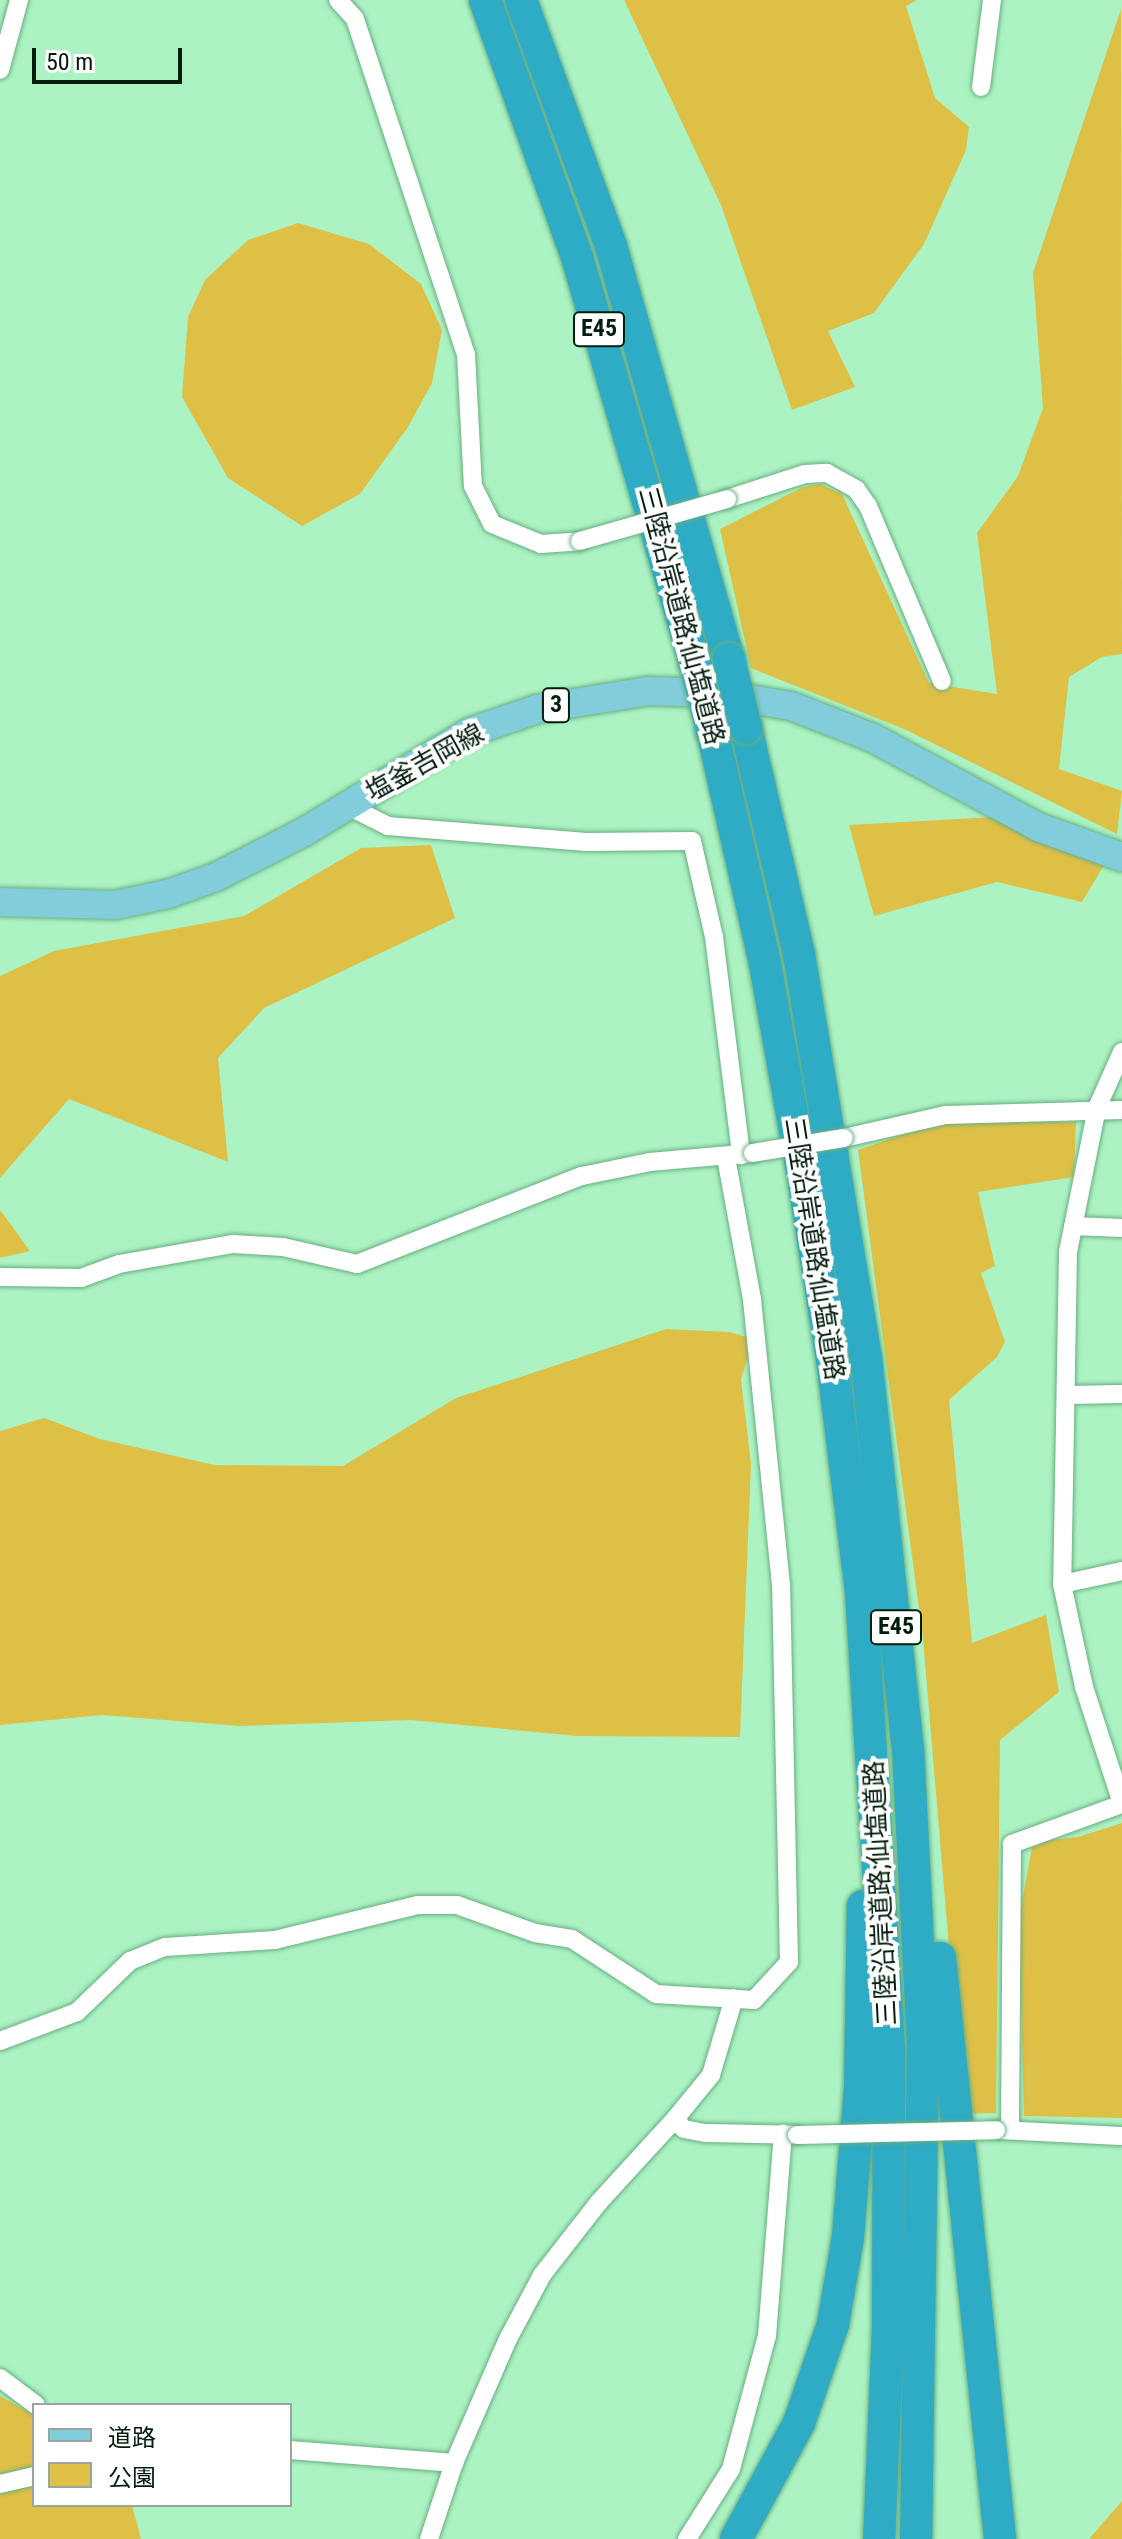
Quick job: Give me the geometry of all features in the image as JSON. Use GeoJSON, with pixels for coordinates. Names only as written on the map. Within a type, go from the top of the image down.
{"type":"FeatureCollection","features":[{"type":"Feature","properties":{"kind":"highway","name":"三陸沿岸道路;仙塩道路"},"geometry":{"type":"LineString","coordinates":[[485,0],[577,257],[695,662],[765,964],[832,1359],[861,1591],[889,2047],[888,2328],[879,2539]]}},
{"type":"Feature","properties":{"kind":"highway","name":"三陸沿岸道路;仙塩道路"},"geometry":{"type":"LineString","coordinates":[[521,0],[611,246],[729,659],[799,954],[866,1357],[908,1747],[923,2046],[916,2539]]}},
{"type":"Feature","properties":{"kind":"highway"},"geometry":{"type":"LineString","coordinates":[[891,1574],[936,1910],[1000,2539]]}},
{"type":"Feature","properties":{"kind":"highway"},"geometry":{"type":"LineString","coordinates":[[736,2539],[799,2423],[833,2324],[848,2237],[860,2087],[861,1591]]}},
{"type":"Feature","properties":{"kind":"main road","name":"塩釜吉岡線"},"geometry":{"type":"LineString","coordinates":[[0,902],[115,905],[168,894],[216,877],[348,806],[470,732],[537,709],[648,691],[714,693],[791,706],[873,738],[1038,827],[1122,857]]}},
{"type":"Feature","properties":{"kind":"street"},"geometry":{"type":"LineString","coordinates":[[0,70],[19,0]]}},
{"type":"Feature","properties":{"kind":"street"},"geometry":{"type":"LineString","coordinates":[[338,0],[355,19],[466,354],[473,486],[492,524],[541,544],[580,541],[805,474],[827,473],[856,489],[942,681]]}},
{"type":"Feature","properties":{"kind":"street"},"geometry":{"type":"LineString","coordinates":[[981,87],[992,0]]}},
{"type":"Feature","properties":{"kind":"street"},"geometry":{"type":"LineString","coordinates":[[0,2041],[77,2012],[130,1961],[165,1947],[275,1940],[417,1905],[457,1905],[535,1933],[572,1939],[656,1994],[754,2000],[789,1962],[781,1585],[740,1155],[714,937],[692,841],[586,842],[388,826],[348,806]]}},
{"type":"Feature","properties":{"kind":"street"},"geometry":{"type":"LineString","coordinates":[[1003,2130],[1012,1844],[1122,1803],[1084,1687],[1062,1584],[1073,1226],[1097,1108],[1122,1052]]}},
{"type":"Feature","properties":{"kind":"street"},"geometry":{"type":"LineString","coordinates":[[0,1277],[81,1278],[119,1264],[233,1244],[283,1247],[357,1264],[582,1176],[650,1162],[740,1155],[844,1138],[945,1115],[1097,1108],[1122,1110]]}},
{"type":"Feature","properties":{"kind":"street"},"geometry":{"type":"LineString","coordinates":[[1073,1226],[1122,1228]]}},
{"type":"Feature","properties":{"kind":"street"},"geometry":{"type":"LineString","coordinates":[[1066,1395],[1122,1394]]}},
{"type":"Feature","properties":{"kind":"street"},"geometry":{"type":"LineString","coordinates":[[1062,1584],[1122,1571]]}},
{"type":"Feature","properties":{"kind":"street"},"geometry":{"type":"LineString","coordinates":[[429,2539],[454,2463],[542,2275],[568,2238],[711,2075],[734,1998]]}},
{"type":"Feature","properties":{"kind":"street"},"geometry":{"type":"LineString","coordinates":[[675,2119],[684,2129],[705,2133],[1003,2130],[1122,2136]]}},
{"type":"Feature","properties":{"kind":"street"},"geometry":{"type":"LineString","coordinates":[[687,2539],[731,2469],[767,2336],[790,2134]]}},
{"type":"Feature","properties":{"kind":"street"},"geometry":{"type":"LineString","coordinates":[[0,2378],[33,2403]]}},
{"type":"Feature","properties":{"kind":"street"},"geometry":{"type":"LineString","coordinates":[[292,2450],[454,2463]]}},
{"type":"Feature","properties":{"kind":"street"},"geometry":{"type":"LineString","coordinates":[[0,2484],[32,2476]]}},
{"type":"Feature","properties":{"kind":"green space"},"geometry":{"type":"Polygon","coordinates":[[[624,0],[917,0],[906,6],[935,98],[969,127],[966,150],[924,244],[874,313],[828,331],[855,387],[792,410],[721,205],[624,0]]]}},
{"type":"Feature","properties":{"kind":"green space"},"geometry":{"type":"Polygon","coordinates":[[[1121,9],[1122,654],[1102,657],[1069,677],[1059,769],[1122,791],[1117,834],[904,729],[751,668],[720,529],[803,487],[820,484],[842,494],[929,683],[997,694],[977,533],[1018,476],[1043,408],[1033,273],[1121,9]]]}},
{"type":"Feature","properties":{"kind":"green space"},"geometry":{"type":"Polygon","coordinates":[[[298,223],[369,244],[421,284],[442,330],[432,383],[408,427],[360,494],[302,526],[228,478],[182,397],[188,317],[205,280],[248,240],[298,223]]]}},
{"type":"Feature","properties":{"kind":"green space"},"geometry":{"type":"Polygon","coordinates":[[[994,817],[1106,862],[1082,902],[997,882],[874,916],[849,825],[994,817]]]}},
{"type":"Feature","properties":{"kind":"green space"},"geometry":{"type":"Polygon","coordinates":[[[431,845],[455,918],[264,1008],[218,1058],[228,1162],[69,1099],[0,1178],[0,976],[54,951],[244,916],[361,848],[431,845]]]}},
{"type":"Feature","properties":{"kind":"green space"},"geometry":{"type":"Polygon","coordinates":[[[939,1122],[1076,1122],[1074,1177],[978,1192],[995,1266],[981,1273],[1005,1342],[997,1357],[949,1400],[972,1643],[1046,1615],[1059,1692],[1000,1740],[996,2113],[963,2114],[923,1639],[858,1150],[939,1122]]]}},
{"type":"Feature","properties":{"kind":"green space"},"geometry":{"type":"Polygon","coordinates":[[[0,1210],[30,1251],[0,1258],[0,1210]]]}},
{"type":"Feature","properties":{"kind":"green space"},"geometry":{"type":"Polygon","coordinates":[[[666,1329],[729,1332],[754,1339],[741,1379],[751,1464],[740,1737],[577,1736],[410,1720],[240,1726],[102,1715],[0,1725],[0,1431],[44,1418],[100,1439],[215,1465],[343,1466],[456,1398],[666,1329]]]}},
{"type":"Feature","properties":{"kind":"green space"},"geometry":{"type":"Polygon","coordinates":[[[1122,1823],[1122,2118],[1024,2116],[1019,1918],[1033,1842],[1078,1837],[1122,1823]]]}},
{"type":"Feature","properties":{"kind":"green space"},"geometry":{"type":"Polygon","coordinates":[[[0,2396],[32,2414],[32,2507],[133,2507],[141,2539],[0,2539],[0,2396]]]}},
{"type":"Feature","properties":{"kind":"green space"},"geometry":{"type":"Polygon","coordinates":[[[1122,2501],[1122,2539],[1089,2539],[1122,2501]]]}}]}
